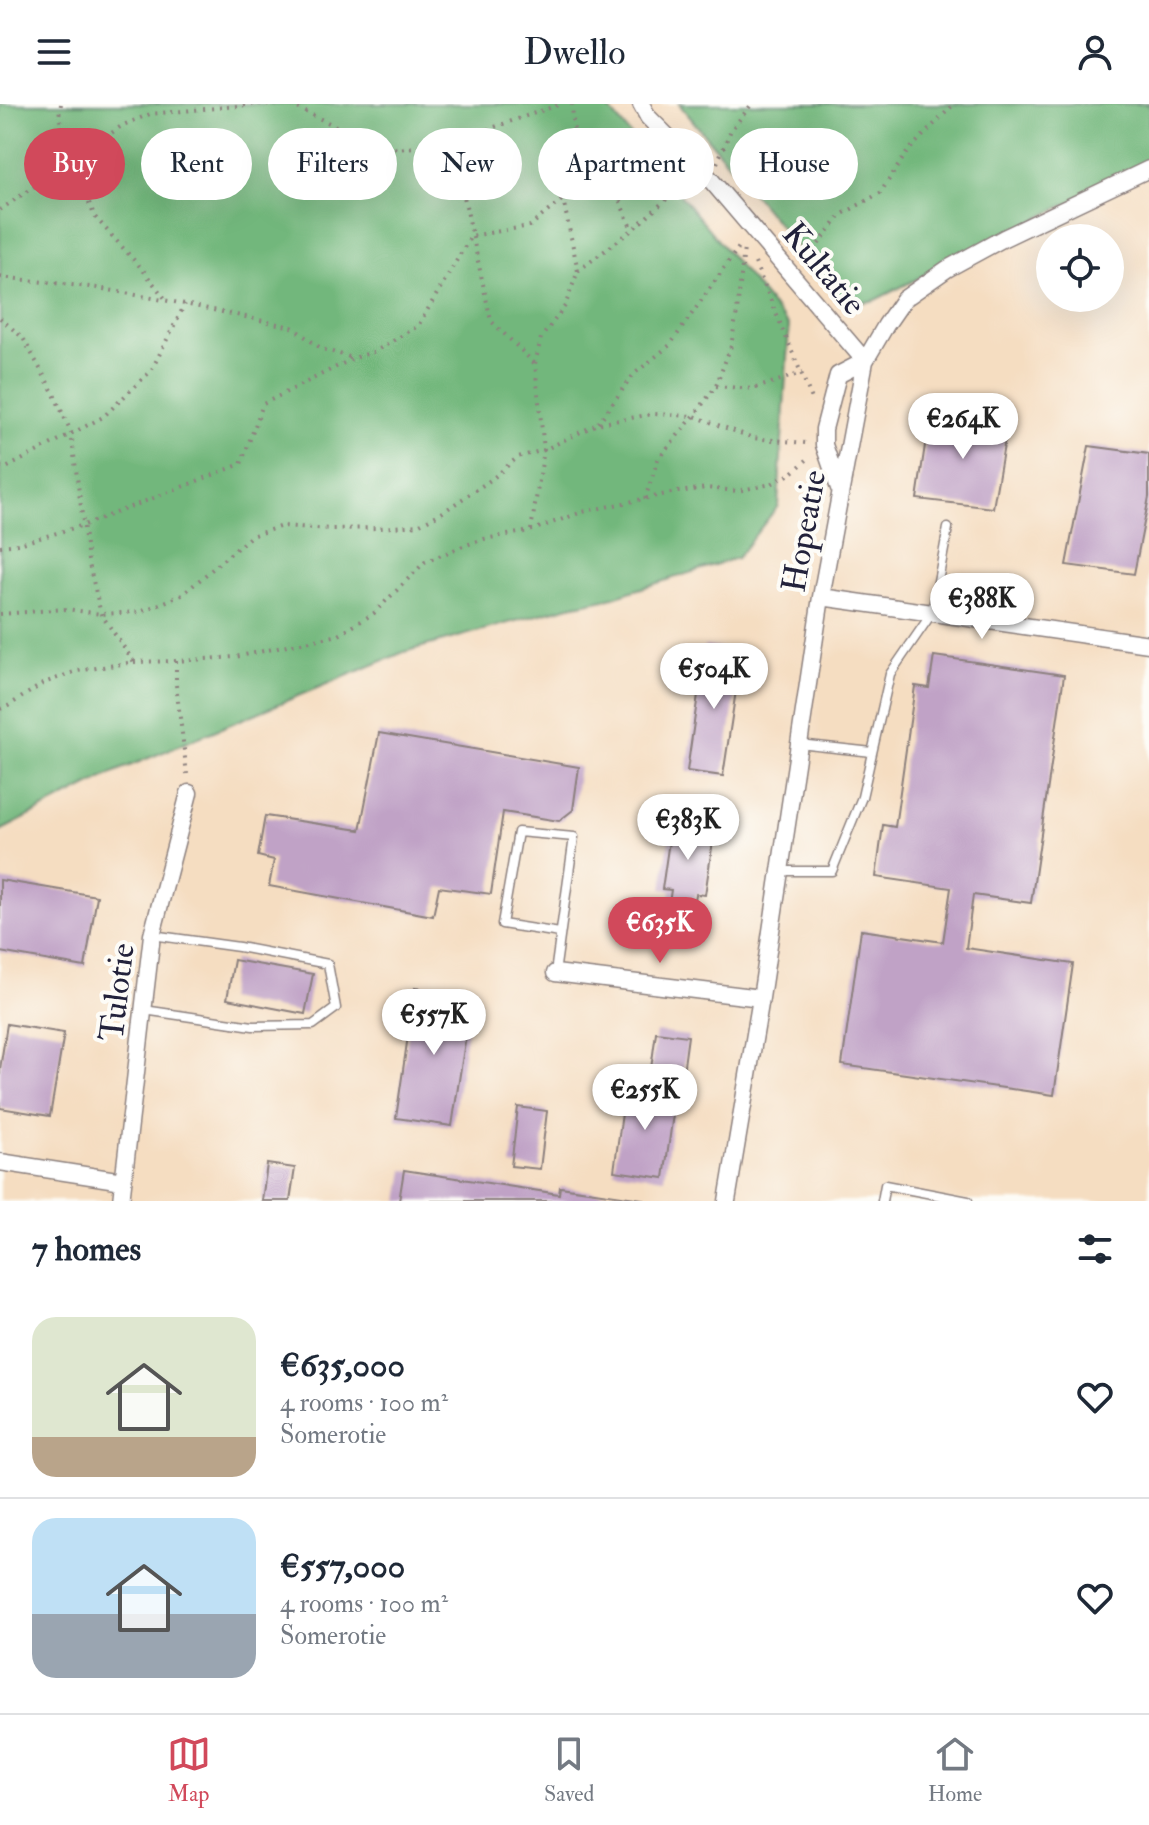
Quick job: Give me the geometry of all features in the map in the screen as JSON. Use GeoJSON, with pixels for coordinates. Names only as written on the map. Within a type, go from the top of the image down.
{"type":"FeatureCollection","features":[{"type":"Feature","properties":{"kind":"street","name":"Kultatie"},"geometry":{"type":"LineString","coordinates":[[641,104],[659,128]]}},
{"type":"Feature","properties":{"kind":"street","name":"Hopeatie"},"geometry":{"type":"LineString","coordinates":[[727,1201],[821,597],[865,361],[904,299],[947,269],[1004,238],[1149,169]]}},
{"type":"Feature","properties":{"kind":"street","name":"Kultatie"},"geometry":{"type":"LineString","coordinates":[[714,184],[865,361],[838,375],[824,437]]}},
{"type":"Feature","properties":{"kind":"street"},"geometry":{"type":"LineString","coordinates":[[824,437],[840,489]]}},
{"type":"Feature","properties":{"kind":"street"},"geometry":{"type":"LineString","coordinates":[[821,597],[1149,644]]}},
{"type":"Feature","properties":{"kind":"street","name":"Tulotie"},"geometry":{"type":"LineString","coordinates":[[121,1201],[152,935],[189,793]]}},
{"type":"Feature","properties":{"kind":"street"},"geometry":{"type":"LineString","coordinates":[[555,973],[761,998]]}},
{"type":"Feature","properties":{"kind":"street"},"geometry":{"type":"LineString","coordinates":[[0,1162],[123,1181]]}},
{"type":"Feature","properties":{"kind":"lane"},"geometry":{"type":"LineString","coordinates":[[780,871],[832,871],[862,797],[890,674],[932,613],[948,528]]}},
{"type":"Feature","properties":{"kind":"lane"},"geometry":{"type":"LineString","coordinates":[[799,744],[872,752]]}},
{"type":"Feature","properties":{"kind":"lane"},"geometry":{"type":"LineString","coordinates":[[555,973],[574,837],[518,832],[502,924],[560,933]]}},
{"type":"Feature","properties":{"kind":"lane"},"geometry":{"type":"LineString","coordinates":[[143,1009],[253,1026],[313,1025],[336,1008],[328,964],[152,935]]}},
{"type":"Feature","properties":{"kind":"lane"},"geometry":{"type":"LineString","coordinates":[[882,1201],[885,1185],[968,1201]]}},
{"type":"Feature","properties":{"kind":"path"},"geometry":{"type":"LineString","coordinates":[[61,104],[59,116],[62,128]]}},
{"type":"Feature","properties":{"kind":"path"},"geometry":{"type":"LineString","coordinates":[[119,128],[150,114],[259,104],[291,105],[342,129],[397,149],[413,147]]}},
{"type":"Feature","properties":{"kind":"path"},"geometry":{"type":"LineString","coordinates":[[493,128],[561,104]]}},
{"type":"Feature","properties":{"kind":"path"},"geometry":{"type":"LineString","coordinates":[[572,104],[574,128]]}},
{"type":"Feature","properties":{"kind":"path"},"geometry":{"type":"LineString","coordinates":[[714,159],[731,130],[752,104]]}},
{"type":"Feature","properties":{"kind":"path"},"geometry":{"type":"LineString","coordinates":[[793,275],[841,215],[880,193],[908,151],[954,104]]}},
{"type":"Feature","properties":{"kind":"path"},"geometry":{"type":"LineString","coordinates":[[0,210],[24,193]]}},
{"type":"Feature","properties":{"kind":"path"},"geometry":{"type":"LineString","coordinates":[[88,200],[95,217],[167,301]]}},
{"type":"Feature","properties":{"kind":"path"},"geometry":{"type":"LineString","coordinates":[[464,200],[491,321],[535,364]]}},
{"type":"Feature","properties":{"kind":"path"},"geometry":{"type":"LineString","coordinates":[[0,546],[19,544],[84,525],[241,464],[263,404],[354,358],[376,351],[418,326],[471,236],[530,226],[562,200]]}},
{"type":"Feature","properties":{"kind":"path"},"geometry":{"type":"LineString","coordinates":[[530,531],[544,450],[535,364],[541,338],[565,306],[578,271],[563,200]]}},
{"type":"Feature","properties":{"kind":"path"},"geometry":{"type":"LineString","coordinates":[[619,200],[632,230]]}},
{"type":"Feature","properties":{"kind":"path"},"geometry":{"type":"LineString","coordinates":[[578,271],[671,200]]}},
{"type":"Feature","properties":{"kind":"path"},"geometry":{"type":"LineString","coordinates":[[745,239],[802,373],[824,437]]}},
{"type":"Feature","properties":{"kind":"path"},"geometry":{"type":"LineString","coordinates":[[645,499],[658,459],[716,386],[731,346],[745,239]]}},
{"type":"Feature","properties":{"kind":"path"},"geometry":{"type":"LineString","coordinates":[[597,424],[634,374],[670,345],[745,239]]}},
{"type":"Feature","properties":{"kind":"path"},"geometry":{"type":"LineString","coordinates":[[0,277],[98,288],[292,327],[322,349],[354,358]]}},
{"type":"Feature","properties":{"kind":"path"},"geometry":{"type":"LineString","coordinates":[[0,467],[6,468],[103,417],[151,371],[185,304]]}},
{"type":"Feature","properties":{"kind":"path"},"geometry":{"type":"LineString","coordinates":[[0,318],[23,338],[71,432],[88,560],[101,614],[134,662]]}},
{"type":"Feature","properties":{"kind":"path"},"geometry":{"type":"LineString","coordinates":[[716,386],[753,389],[802,373]]}},
{"type":"Feature","properties":{"kind":"path"},"geometry":{"type":"LineString","coordinates":[[0,614],[66,609],[101,614],[140,612],[182,595],[251,536],[282,526],[344,529],[418,525],[492,479],[518,457],[544,450],[597,424],[653,414],[694,416],[753,438],[824,437]]}},
{"type":"Feature","properties":{"kind":"path"},"geometry":{"type":"LineString","coordinates":[[0,709],[44,683],[77,671],[134,662],[235,657],[339,635],[374,613],[425,562],[484,539],[530,531],[582,512],[706,488],[737,491],[771,484],[792,473],[824,437]]}},
{"type":"Feature","properties":{"kind":"path"},"geometry":{"type":"LineString","coordinates":[[176,661],[189,793]]}},
{"type":"Feature","properties":{"kind":"green space"},"geometry":{"type":"Polygon","coordinates":[[[0,104],[605,104],[625,128],[538,128],[538,200],[685,200],[789,326],[778,506],[737,558],[610,598],[570,606],[404,652],[115,772],[0,831],[0,104]]]}},
{"type":"Feature","properties":{"kind":"green space"},"geometry":{"type":"Polygon","coordinates":[[[679,104],[1149,104],[1149,163],[875,300],[846,306],[758,200],[858,200],[858,128],[730,128],[730,166],[714,146],[714,128],[699,128],[679,104]]]}},
{"type":"Feature","properties":{"kind":"building"},"geometry":{"type":"Polygon","coordinates":[[[950,414],[1008,422],[993,508],[917,499],[928,425],[946,427],[950,414]]]}},
{"type":"Feature","properties":{"kind":"building"},"geometry":{"type":"Polygon","coordinates":[[[1089,446],[1149,454],[1149,497],[1134,574],[1066,565],[1089,446]]]}},
{"type":"Feature","properties":{"kind":"building"},"geometry":{"type":"Polygon","coordinates":[[[705,646],[742,651],[723,776],[687,771],[705,646]]]}},
{"type":"Feature","properties":{"kind":"building"},"geometry":{"type":"Polygon","coordinates":[[[934,656],[1064,675],[1031,903],[973,895],[966,948],[1073,964],[1054,1095],[842,1065],[861,930],[943,942],[951,888],[876,877],[883,825],[895,827],[915,686],[929,688],[934,656]]]}},
{"type":"Feature","properties":{"kind":"building"},"geometry":{"type":"Polygon","coordinates":[[[379,733],[579,767],[573,810],[559,821],[503,812],[491,894],[439,887],[433,916],[269,886],[274,860],[258,856],[265,816],[360,830],[379,733]]]}},
{"type":"Feature","properties":{"kind":"building"},"geometry":{"type":"Polygon","coordinates":[[[672,820],[715,827],[705,895],[696,894],[694,906],[669,903],[671,890],[662,889],[672,820]]]}},
{"type":"Feature","properties":{"kind":"building"},"geometry":{"type":"Polygon","coordinates":[[[0,880],[97,896],[85,967],[0,952],[0,880]]]}},
{"type":"Feature","properties":{"kind":"building"},"geometry":{"type":"Polygon","coordinates":[[[234,960],[313,974],[305,1014],[227,999],[234,960]]]}},
{"type":"Feature","properties":{"kind":"building"},"geometry":{"type":"Polygon","coordinates":[[[415,988],[472,996],[452,1126],[396,1118],[415,988]]]}},
{"type":"Feature","properties":{"kind":"building"},"geometry":{"type":"Polygon","coordinates":[[[7,1024],[64,1033],[50,1116],[0,1108],[0,1069],[7,1024]]]}},
{"type":"Feature","properties":{"kind":"building"},"geometry":{"type":"Polygon","coordinates":[[[656,1032],[688,1036],[682,1080],[650,1076],[656,1032]]]}},
{"type":"Feature","properties":{"kind":"building"},"geometry":{"type":"Polygon","coordinates":[[[626,1085],[676,1093],[664,1178],[614,1171],[626,1085]]]}},
{"type":"Feature","properties":{"kind":"building"},"geometry":{"type":"Polygon","coordinates":[[[518,1107],[547,1111],[540,1169],[511,1166],[518,1107]]]}},
{"type":"Feature","properties":{"kind":"building"},"geometry":{"type":"Polygon","coordinates":[[[267,1164],[295,1168],[290,1201],[262,1201],[267,1164]]]}},
{"type":"Feature","properties":{"kind":"building"},"geometry":{"type":"Polygon","coordinates":[[[404,1170],[559,1194],[560,1187],[643,1201],[399,1201],[404,1170]]]}}]}
